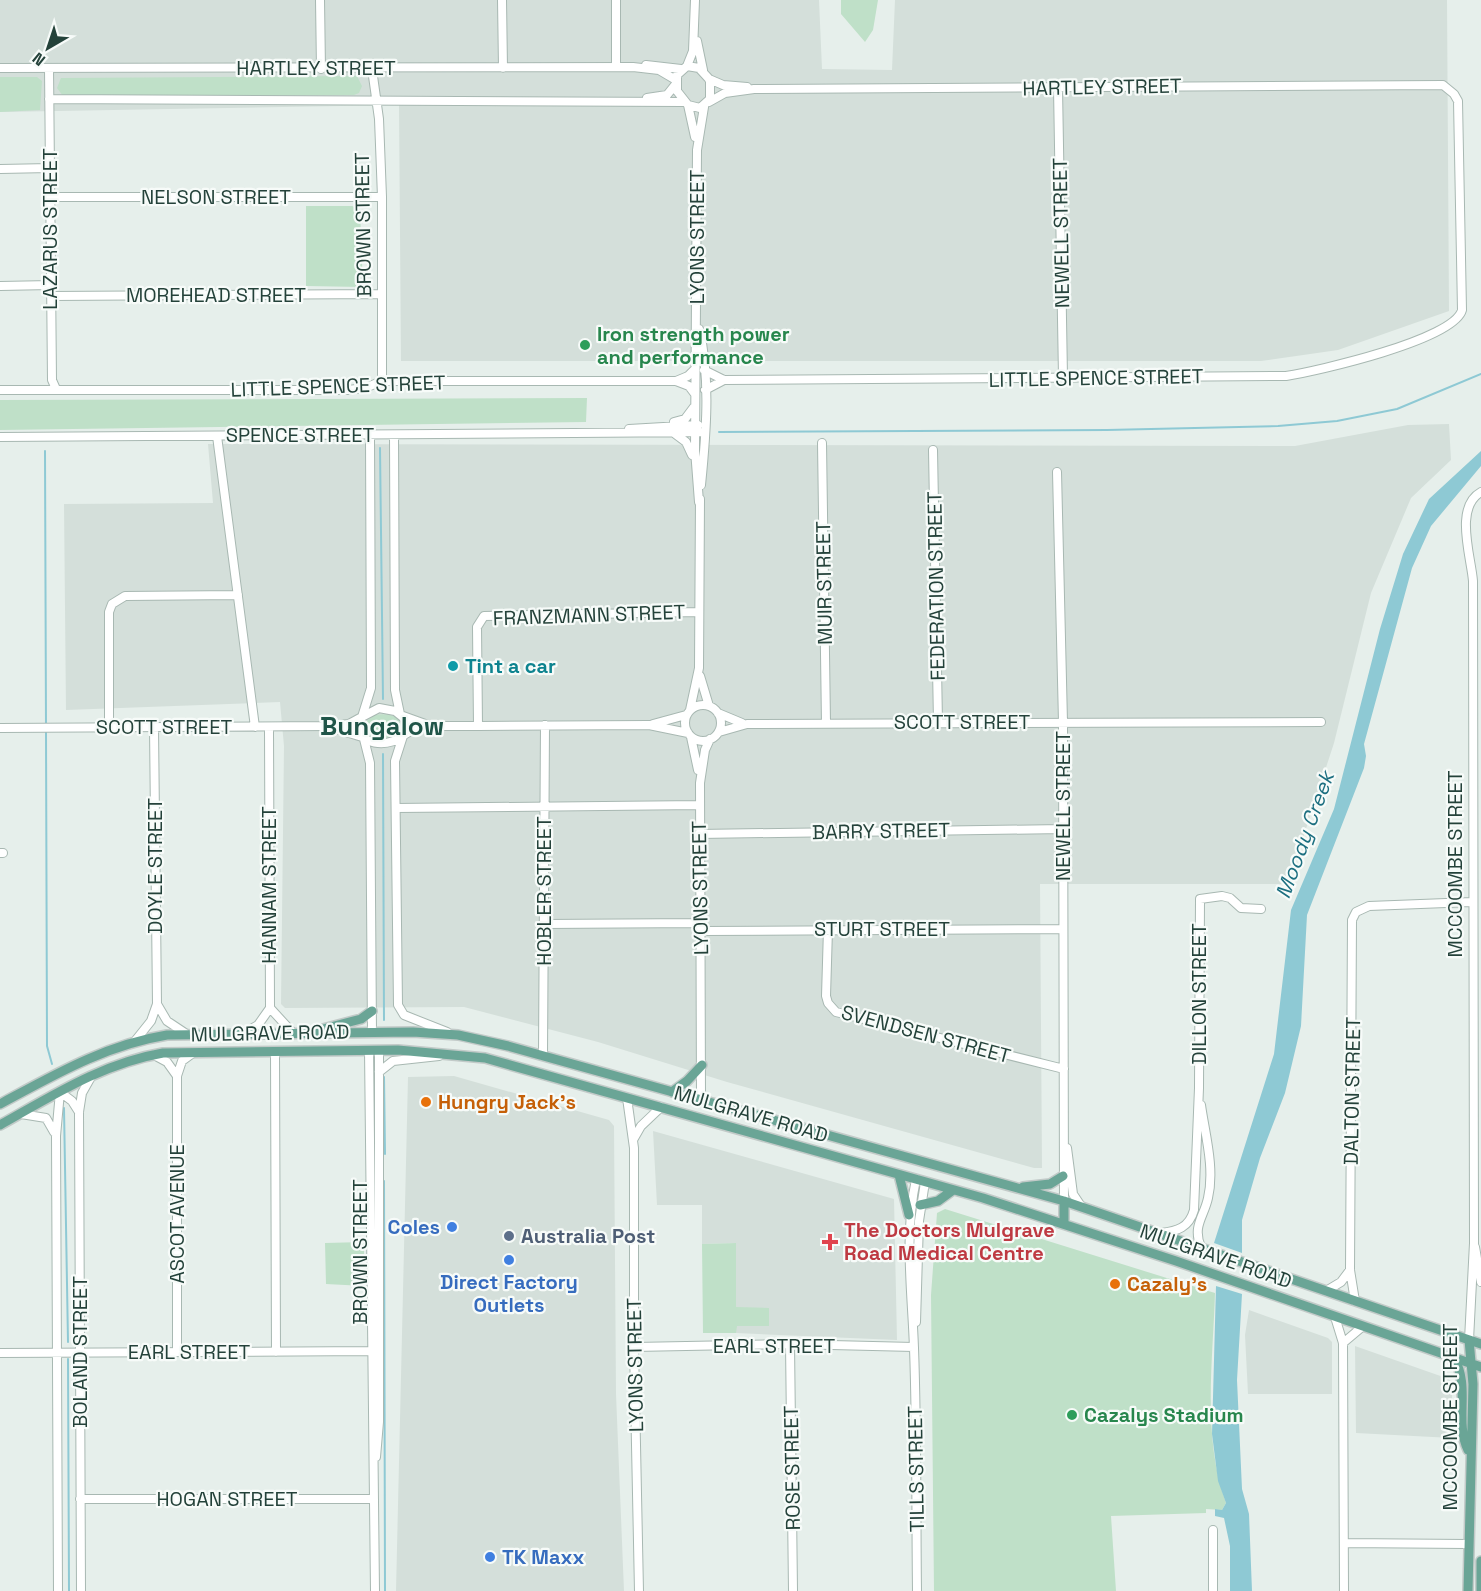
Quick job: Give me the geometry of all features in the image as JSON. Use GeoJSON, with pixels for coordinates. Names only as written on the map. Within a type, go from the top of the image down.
{"type":"FeatureCollection","features":[{"type":"Feature","properties":{"kind":"main road"},"geometry":{"type":"LineString","coordinates":[[309,1033],[359,1020],[372,1011]]}},
{"type":"Feature","properties":{"kind":"main road","name":"MULGRAVE ROAD"},"geometry":{"type":"LineString","coordinates":[[0,1104],[93,1056],[135,1041],[185,1033],[372,1032],[454,1035],[543,1056],[1081,1206],[1481,1344]]}},
{"type":"Feature","properties":{"kind":"main road","name":"BROWN STREET"},"geometry":{"type":"LineString","coordinates":[[372,1032],[374,1050]]}},
{"type":"Feature","properties":{"kind":"main road","name":"MULGRAVE ROAD"},"geometry":{"type":"LineString","coordinates":[[0,1125],[91,1076],[124,1062],[154,1055],[197,1051],[374,1050],[455,1053],[485,1058],[953,1190],[1195,1267],[1481,1367]]}},
{"type":"Feature","properties":{"kind":"main road"},"geometry":{"type":"LineString","coordinates":[[672,1092],[687,1081],[702,1065]]}},
{"type":"Feature","properties":{"kind":"main road"},"geometry":{"type":"LineString","coordinates":[[699,1118],[701,1100]]}},
{"type":"Feature","properties":{"kind":"main road"},"geometry":{"type":"LineString","coordinates":[[921,1181],[925,1163]]}},
{"type":"Feature","properties":{"kind":"main road"},"geometry":{"type":"LineString","coordinates":[[899,1175],[909,1215]]}},
{"type":"Feature","properties":{"kind":"main road"},"geometry":{"type":"LineString","coordinates":[[1017,1188],[1050,1184],[1063,1176]]}},
{"type":"Feature","properties":{"kind":"main road"},"geometry":{"type":"LineString","coordinates":[[921,1205],[938,1201],[953,1190]]}},
{"type":"Feature","properties":{"kind":"main road"},"geometry":{"type":"LineString","coordinates":[[1064,1201],[1064,1224]]}},
{"type":"Feature","properties":{"kind":"main road","name":"MCCOOMBE STREET"},"geometry":{"type":"LineString","coordinates":[[1468,1591],[1471,1364],[1469,1340]]}},
{"type":"Feature","properties":{"kind":"main road"},"geometry":{"type":"LineString","coordinates":[[1454,1358],[1462,1374],[1462,1437],[1469,1452]]}},
{"type":"Feature","properties":{"kind":"main road"},"geometry":{"type":"LineString","coordinates":[[1480,1591],[1481,1561]]}},
{"type":"Feature","properties":{"kind":"street"},"geometry":{"type":"LineString","coordinates":[[320,0],[321,69]]}},
{"type":"Feature","properties":{"kind":"street"},"geometry":{"type":"LineString","coordinates":[[502,0],[503,68]]}},
{"type":"Feature","properties":{"kind":"street"},"geometry":{"type":"LineString","coordinates":[[616,0],[616,67]]}},
{"type":"Feature","properties":{"kind":"street"},"geometry":{"type":"LineString","coordinates":[[695,0],[693,51],[676,82],[686,103],[696,108],[706,104],[712,92],[699,61],[695,25]]}},
{"type":"Feature","properties":{"kind":"street","name":"HARTLEY STREET"},"geometry":{"type":"LineString","coordinates":[[633,67],[657,64],[684,68]]}},
{"type":"Feature","properties":{"kind":"street"},"geometry":{"type":"LineString","coordinates":[[684,68],[695,66],[706,76]]}},
{"type":"Feature","properties":{"kind":"street","name":"HARTLEY STREET"},"geometry":{"type":"LineString","coordinates":[[0,68],[633,67],[659,70],[676,82],[670,93],[663,96],[634,100]]}},
{"type":"Feature","properties":{"kind":"street","name":"LAZARUS STREET"},"geometry":{"type":"LineString","coordinates":[[49,68],[52,380],[56,389]]}},
{"type":"Feature","properties":{"kind":"street","name":"BROWN STREET"},"geometry":{"type":"LineString","coordinates":[[372,69],[377,101],[382,197],[382,381]]}},
{"type":"Feature","properties":{"kind":"street","name":"HARTLEY STREET"},"geometry":{"type":"LineString","coordinates":[[706,76],[723,85],[754,89],[1437,84],[1449,89],[1457,98],[1458,108],[1462,310],[1458,320]]}},
{"type":"Feature","properties":{"kind":"street","name":"NEWELL STREET"},"geometry":{"type":"LineString","coordinates":[[1058,88],[1063,377]]}},
{"type":"Feature","properties":{"kind":"street","name":"HARTLEY STREET"},"geometry":{"type":"LineString","coordinates":[[706,104],[725,93],[754,89]]}},
{"type":"Feature","properties":{"kind":"street","name":"HARTLEY STREET"},"geometry":{"type":"LineString","coordinates":[[49,99],[634,100],[686,103]]}},
{"type":"Feature","properties":{"kind":"street","name":"LYONS STREET"},"geometry":{"type":"LineString","coordinates":[[686,103],[697,150]]}},
{"type":"Feature","properties":{"kind":"street","name":"LYONS STREET"},"geometry":{"type":"LineString","coordinates":[[699,502],[695,428],[697,150],[706,104]]}},
{"type":"Feature","properties":{"kind":"street"},"geometry":{"type":"LineString","coordinates":[[0,169],[50,168]]}},
{"type":"Feature","properties":{"kind":"street","name":"NELSON STREET"},"geometry":{"type":"LineString","coordinates":[[50,197],[382,197]]}},
{"type":"Feature","properties":{"kind":"street"},"geometry":{"type":"LineString","coordinates":[[0,286],[51,285]]}},
{"type":"Feature","properties":{"kind":"street","name":"MOREHEAD STREET"},"geometry":{"type":"LineString","coordinates":[[51,296],[382,294]]}},
{"type":"Feature","properties":{"kind":"street","name":"LITTLE SPENCE STREET"},"geometry":{"type":"LineString","coordinates":[[704,370],[724,380],[1032,380],[1063,377],[1286,376],[1325,370],[1388,350],[1444,329],[1458,320]]}},
{"type":"Feature","properties":{"kind":"street","name":"LYONS STREET"},"geometry":{"type":"LineString","coordinates":[[688,712],[699,668],[699,502],[705,429],[703,346],[697,324]]}},
{"type":"Feature","properties":{"kind":"street"},"geometry":{"type":"LineString","coordinates":[[676,381],[688,376],[695,369]]}},
{"type":"Feature","properties":{"kind":"street","name":"LITTLE SPENCE STREET"},"geometry":{"type":"LineString","coordinates":[[705,390],[724,380]]}},
{"type":"Feature","properties":{"kind":"street","name":"LITTLE SPENCE STREET"},"geometry":{"type":"LineString","coordinates":[[0,390],[56,389],[69,392],[355,390],[382,381],[676,381]]}},
{"type":"Feature","properties":{"kind":"street"},"geometry":{"type":"LineString","coordinates":[[676,381],[689,386],[695,394]]}},
{"type":"Feature","properties":{"kind":"street"},"geometry":{"type":"LineString","coordinates":[[654,426],[685,419],[695,405]]}},
{"type":"Feature","properties":{"kind":"street","name":"SPENCE STREET"},"geometry":{"type":"LineString","coordinates":[[601,434],[654,426],[705,429]]}},
{"type":"Feature","properties":{"kind":"street","name":"SPENCE STREET"},"geometry":{"type":"LineString","coordinates":[[0,437],[601,434],[672,432],[695,428]]}},
{"type":"Feature","properties":{"kind":"street"},"geometry":{"type":"LineString","coordinates":[[672,432],[690,446],[696,477]]}},
{"type":"Feature","properties":{"kind":"street"},"geometry":{"type":"LineString","coordinates":[[394,435],[395,690],[407,725],[395,760]]}},
{"type":"Feature","properties":{"kind":"street"},"geometry":{"type":"LineString","coordinates":[[217,436],[255,727]]}},
{"type":"Feature","properties":{"kind":"street"},"geometry":{"type":"LineString","coordinates":[[370,436],[371,688],[374,703],[432,726]]}},
{"type":"Feature","properties":{"kind":"street","name":"MUIR STREET"},"geometry":{"type":"LineString","coordinates":[[822,443],[826,723]]}},
{"type":"Feature","properties":{"kind":"street","name":"FEDERATION STREET"},"geometry":{"type":"LineString","coordinates":[[933,450],[938,722]]}},
{"type":"Feature","properties":{"kind":"street","name":"NEWELL STREET"},"geometry":{"type":"LineString","coordinates":[[1057,472],[1063,722],[1064,1201]]}},
{"type":"Feature","properties":{"kind":"street","name":"MCCOOMBE STREET"},"geometry":{"type":"LineString","coordinates":[[1469,1340],[1474,1243],[1472,902],[1477,638],[1466,516],[1470,502],[1481,492]]}},
{"type":"Feature","properties":{"kind":"street"},"geometry":{"type":"LineString","coordinates":[[110,728],[109,612],[112,604],[125,596],[238,595]]}},
{"type":"Feature","properties":{"kind":"street","name":"FRANZMANN STREET"},"geometry":{"type":"LineString","coordinates":[[478,726],[477,633],[480,621],[490,614],[699,612]]}},
{"type":"Feature","properties":{"kind":"street","name":"LYONS STREET"},"geometry":{"type":"LineString","coordinates":[[699,668],[709,706]]}},
{"type":"Feature","properties":{"kind":"street"},"geometry":{"type":"LineString","coordinates":[[371,688],[358,728],[364,738],[391,749],[395,760],[399,1009],[405,1016],[454,1035]]}},
{"type":"Feature","properties":{"kind":"street"},"geometry":{"type":"LineString","coordinates":[[361,717],[391,704],[395,690]]}},
{"type":"Feature","properties":{"kind":"street"},"geometry":{"type":"LineString","coordinates":[[370,763],[375,748],[404,736],[414,729],[432,726],[649,725],[690,735],[700,741],[710,739],[718,732],[721,721],[717,712],[709,706],[699,705],[688,712],[649,725]]}},
{"type":"Feature","properties":{"kind":"street"},"geometry":{"type":"LineString","coordinates":[[688,712],[685,724],[690,735]]}},
{"type":"Feature","properties":{"kind":"street","name":"SCOTT STREET"},"geometry":{"type":"LineString","coordinates":[[717,712],[723,717],[747,724]]}},
{"type":"Feature","properties":{"kind":"street","name":"SCOTT STREET"},"geometry":{"type":"LineString","coordinates":[[0,728],[328,726],[351,723],[361,717]]}},
{"type":"Feature","properties":{"kind":"street","name":"SCOTT STREET"},"geometry":{"type":"LineString","coordinates":[[718,732],[747,724],[1321,722]]}},
{"type":"Feature","properties":{"kind":"street","name":"HOBLER STREET"},"geometry":{"type":"LineString","coordinates":[[543,1056],[545,725]]}},
{"type":"Feature","properties":{"kind":"street","name":"SCOTT STREET"},"geometry":{"type":"LineString","coordinates":[[328,726],[364,738]]}},
{"type":"Feature","properties":{"kind":"street","name":"DOYLE STREET"},"geometry":{"type":"LineString","coordinates":[[135,1041],[151,1021],[157,1004],[154,727]]}},
{"type":"Feature","properties":{"kind":"street","name":"HANNAM STREET"},"geometry":{"type":"LineString","coordinates":[[268,727],[270,1008]]}},
{"type":"Feature","properties":{"kind":"street","name":"LYONS STREET"},"geometry":{"type":"LineString","coordinates":[[690,735],[700,783]]}},
{"type":"Feature","properties":{"kind":"street","name":"BROWN STREET"},"geometry":{"type":"LineString","coordinates":[[364,738],[370,763],[372,1032]]}},
{"type":"Feature","properties":{"kind":"street","name":"LYONS STREET"},"geometry":{"type":"LineString","coordinates":[[701,1100],[700,783],[705,750],[710,739]]}},
{"type":"Feature","properties":{"kind":"street"},"geometry":{"type":"LineString","coordinates":[[396,807],[700,805]]}},
{"type":"Feature","properties":{"kind":"street","name":"BARRY STREET"},"geometry":{"type":"LineString","coordinates":[[699,834],[1063,829]]}},
{"type":"Feature","properties":{"kind":"street","name":"DILLON STREET"},"geometry":{"type":"LineString","coordinates":[[1161,1233],[1177,1230],[1188,1223],[1194,1210],[1199,1088],[1200,899],[1222,896],[1230,898],[1241,908],[1261,909]]}},
{"type":"Feature","properties":{"kind":"street","name":"DALTON STREET"},"geometry":{"type":"LineString","coordinates":[[1355,1301],[1350,1270],[1352,920],[1356,912],[1369,906],[1472,902]]}},
{"type":"Feature","properties":{"kind":"street","name":"STURT STREET"},"geometry":{"type":"LineString","coordinates":[[544,924],[828,929],[1063,929]]}},
{"type":"Feature","properties":{"kind":"street","name":"SVENDSEN STREET"},"geometry":{"type":"LineString","coordinates":[[828,929],[826,996],[828,1003],[836,1012],[1064,1069]]}},
{"type":"Feature","properties":{"kind":"street"},"geometry":{"type":"LineString","coordinates":[[157,1004],[167,1021],[185,1033]]}},
{"type":"Feature","properties":{"kind":"street"},"geometry":{"type":"LineString","coordinates":[[244,1033],[258,1025],[270,1008],[293,1033]]}},
{"type":"Feature","properties":{"kind":"street","name":"BROWN STREET"},"geometry":{"type":"LineString","coordinates":[[374,1050],[379,1072],[375,1351]]}},
{"type":"Feature","properties":{"kind":"street","name":"BROWN STREET"},"geometry":{"type":"LineString","coordinates":[[374,1050],[375,1351],[379,1429],[374,1473],[375,1591]]}},
{"type":"Feature","properties":{"kind":"street"},"geometry":{"type":"LineString","coordinates":[[177,1076],[182,1061],[197,1051]]}},
{"type":"Feature","properties":{"kind":"street"},"geometry":{"type":"LineString","coordinates":[[275,1051],[276,1352]]}},
{"type":"Feature","properties":{"kind":"street"},"geometry":{"type":"LineString","coordinates":[[379,1072],[393,1061],[455,1053]]}},
{"type":"Feature","properties":{"kind":"street"},"geometry":{"type":"LineString","coordinates":[[154,1055],[167,1062],[177,1076]]}},
{"type":"Feature","properties":{"kind":"street","name":"BOLAND STREET"},"geometry":{"type":"LineString","coordinates":[[81,1591],[79,1112],[83,1089],[91,1076]]}},
{"type":"Feature","properties":{"kind":"street","name":"ASCOT AVENUE"},"geometry":{"type":"LineString","coordinates":[[177,1076],[177,1352]]}},
{"type":"Feature","properties":{"kind":"street","name":"DILLON STREET"},"geometry":{"type":"LineString","coordinates":[[1199,1088],[1208,1151],[1207,1202],[1197,1225],[1201,1246]]}},
{"type":"Feature","properties":{"kind":"street"},"geometry":{"type":"LineString","coordinates":[[60,1092],[73,1102],[79,1112]]}},
{"type":"Feature","properties":{"kind":"street","name":"BOLAND STREET"},"geometry":{"type":"LineString","coordinates":[[58,1591],[56,1136],[60,1092]]}},
{"type":"Feature","properties":{"kind":"street","name":"LYONS STREET"},"geometry":{"type":"LineString","coordinates":[[627,1098],[633,1140],[639,1591]]}},
{"type":"Feature","properties":{"kind":"street"},"geometry":{"type":"LineString","coordinates":[[633,1140],[641,1126],[661,1107]]}},
{"type":"Feature","properties":{"kind":"street"},"geometry":{"type":"LineString","coordinates":[[21,1114],[48,1119],[56,1136]]}},
{"type":"Feature","properties":{"kind":"street","name":"NEWELL STREET"},"geometry":{"type":"LineString","coordinates":[[1065,1140],[1073,1194],[1081,1206]]}},
{"type":"Feature","properties":{"kind":"street","name":"TILLS STREET"},"geometry":{"type":"LineString","coordinates":[[914,1347],[918,1302],[921,1181]]}},
{"type":"Feature","properties":{"kind":"street","name":"TILLS STREET"},"geometry":{"type":"LineString","coordinates":[[917,1591],[914,1347],[909,1215],[921,1181]]}},
{"type":"Feature","properties":{"kind":"street"},"geometry":{"type":"LineString","coordinates":[[1194,1199],[1207,1202]]}},
{"type":"Feature","properties":{"kind":"street","name":"MCCOOMBE STREET"},"geometry":{"type":"LineString","coordinates":[[1474,1243],[1481,1281]]}},
{"type":"Feature","properties":{"kind":"street"},"geometry":{"type":"LineString","coordinates":[[1326,1291],[1341,1282],[1350,1270]]}},
{"type":"Feature","properties":{"kind":"street"},"geometry":{"type":"LineString","coordinates":[[1335,1317],[1343,1343],[1344,1591]]}},
{"type":"Feature","properties":{"kind":"street"},"geometry":{"type":"LineString","coordinates":[[1343,1343],[1362,1327]]}},
{"type":"Feature","properties":{"kind":"street","name":"EARL STREET"},"geometry":{"type":"LineString","coordinates":[[634,1347],[790,1344],[914,1347]]}},
{"type":"Feature","properties":{"kind":"street","name":"ROSE STREET"},"geometry":{"type":"LineString","coordinates":[[790,1344],[793,1591]]}},
{"type":"Feature","properties":{"kind":"street","name":"EARL STREET"},"geometry":{"type":"LineString","coordinates":[[0,1353],[375,1351]]}},
{"type":"Feature","properties":{"kind":"street","name":"HOGAN STREET"},"geometry":{"type":"LineString","coordinates":[[80,1499],[374,1499]]}},
{"type":"Feature","properties":{"kind":"street"},"geometry":{"type":"LineString","coordinates":[[1213,1530],[1213,1591]]}},
{"type":"Feature","properties":{"kind":"street"},"geometry":{"type":"LineString","coordinates":[[1344,1543],[1467,1544]]}},
{"type":"Feature","properties":{"kind":"shaded area"},"geometry":{"type":"Polygon","coordinates":[[[0,0],[819,0],[822,69],[892,70],[895,0],[1447,0],[1449,311],[1338,350],[1261,361],[401,361],[399,105],[0,112],[0,0]]]}},
{"type":"Feature","properties":{"kind":"shaded area"},"geometry":{"type":"Polygon","coordinates":[[[1449,424],[1451,460],[1411,498],[1371,593],[1334,743],[1288,884],[1040,884],[1042,1168],[1034,1168],[727,1082],[598,1042],[464,1007],[285,1008],[281,1004],[284,746],[280,702],[66,710],[64,504],[213,503],[208,444],[1295,446],[1408,425],[1449,424]]]}},
{"type":"Feature","properties":{"kind":"shaded area","name":"Direct Factory Outlets"},"geometry":{"type":"Polygon","coordinates":[[[454,1076],[609,1120],[614,1126],[616,1394],[624,1591],[396,1591],[408,1077],[454,1076]]]}},
{"type":"Feature","properties":{"kind":"shaded area"},"geometry":{"type":"Polygon","coordinates":[[[653,1131],[894,1199],[897,1340],[736,1333],[736,1243],[702,1244],[702,1205],[657,1205],[653,1131]]]}},
{"type":"Feature","properties":{"kind":"shaded area"},"geometry":{"type":"Polygon","coordinates":[[[1249,1310],[1328,1338],[1332,1342],[1332,1394],[1248,1394],[1245,1335],[1249,1310]]]}},
{"type":"Feature","properties":{"kind":"shaded area"},"geometry":{"type":"Polygon","coordinates":[[[1355,1346],[1449,1379],[1452,1386],[1452,1438],[1356,1433],[1355,1346]]]}},
{"type":"Feature","properties":{"kind":"green space"},"geometry":{"type":"Polygon","coordinates":[[[841,0],[878,0],[873,30],[865,42],[841,14],[841,0]]]}},
{"type":"Feature","properties":{"kind":"green space"},"geometry":{"type":"Polygon","coordinates":[[[357,76],[362,86],[359,93],[354,95],[63,96],[57,88],[61,78],[357,76]]]}},
{"type":"Feature","properties":{"kind":"green space"},"geometry":{"type":"Polygon","coordinates":[[[0,77],[37,77],[42,81],[40,110],[0,112],[0,77]]]}},
{"type":"Feature","properties":{"kind":"green space"},"geometry":{"type":"Polygon","coordinates":[[[306,206],[352,206],[360,209],[363,287],[306,286],[306,206]]]}},
{"type":"Feature","properties":{"kind":"green space"},"geometry":{"type":"Polygon","coordinates":[[[587,398],[586,422],[0,430],[0,400],[587,398]]]}},
{"type":"Feature","properties":{"kind":"green space"},"geometry":{"type":"Polygon","coordinates":[[[375,715],[394,716],[401,726],[400,731],[382,738],[372,736],[364,729],[365,722],[375,715]]]}},
{"type":"Feature","properties":{"kind":"green space","name":"Cazalys Stadium"},"geometry":{"type":"Polygon","coordinates":[[[945,1209],[1215,1293],[1211,1425],[1219,1478],[1226,1503],[1222,1510],[1206,1509],[1206,1513],[1111,1516],[1116,1591],[934,1591],[931,1295],[937,1213],[945,1209]]]}},
{"type":"Feature","properties":{"kind":"green space"},"geometry":{"type":"Polygon","coordinates":[[[364,1242],[364,1286],[326,1284],[325,1243],[364,1242]]]}},
{"type":"Feature","properties":{"kind":"green space"},"geometry":{"type":"Polygon","coordinates":[[[736,1243],[736,1307],[769,1308],[769,1326],[737,1326],[736,1333],[703,1333],[702,1244],[736,1243]]]}},
{"type":"Feature","properties":{"kind":"water"},"geometry":{"type":"Polygon","coordinates":[[[1481,451],[1481,466],[1431,526],[1412,568],[1364,744],[1366,756],[1364,768],[1307,915],[1301,1026],[1285,1093],[1260,1158],[1242,1220],[1242,1253],[1214,1243],[1274,1054],[1291,910],[1334,809],[1380,629],[1403,554],[1429,499],[1481,451]]]}},
{"type":"Feature","properties":{"kind":"water"},"geometry":{"type":"Polygon","coordinates":[[[1216,1286],[1242,1294],[1237,1380],[1242,1489],[1249,1514],[1252,1591],[1230,1591],[1230,1546],[1224,1518],[1215,1516],[1215,1509],[1222,1510],[1226,1503],[1218,1481],[1212,1434],[1216,1286]]]}},
{"type":"Feature","properties":{"kind":"waterway"},"geometry":{"type":"LineString","coordinates":[[719,432],[1107,430],[1278,426],[1337,421],[1397,409],[1481,374]]}},
{"type":"Feature","properties":{"kind":"waterway"},"geometry":{"type":"LineString","coordinates":[[380,448],[383,699]]}},
{"type":"Feature","properties":{"kind":"waterway"},"geometry":{"type":"LineString","coordinates":[[45,451],[46,725]]}},
{"type":"Feature","properties":{"kind":"waterway"},"geometry":{"type":"LineString","coordinates":[[46,731],[47,1046],[52,1064]]}},
{"type":"Feature","properties":{"kind":"waterway"},"geometry":{"type":"LineString","coordinates":[[383,754],[384,1020]]}},
{"type":"Feature","properties":{"kind":"waterway"},"geometry":{"type":"LineString","coordinates":[[384,1077],[385,1154]]}},
{"type":"Feature","properties":{"kind":"waterway"},"geometry":{"type":"LineString","coordinates":[[64,1108],[68,1342]]}},
{"type":"Feature","properties":{"kind":"waterway"},"geometry":{"type":"LineString","coordinates":[[384,1181],[385,1591]]}},
{"type":"Feature","properties":{"kind":"waterway"},"geometry":{"type":"LineString","coordinates":[[68,1359],[69,1591]]}},
{"type":"Feature","properties":{"kind":"place","name":"Iron strength power and performance"},"geometry":{"type":"Point","coordinates":[585,345]}},
{"type":"Feature","properties":{"kind":"place","name":"Tint a car"},"geometry":{"type":"Point","coordinates":[453,666]}},
{"type":"Feature","properties":{"kind":"place","name":"Hungry Jack's"},"geometry":{"type":"Point","coordinates":[426,1102]}},
{"type":"Feature","properties":{"kind":"place","name":"Coles"},"geometry":{"type":"Point","coordinates":[452,1227]}},
{"type":"Feature","properties":{"kind":"place","name":"Australia Post"},"geometry":{"type":"Point","coordinates":[509,1236]}},
{"type":"Feature","properties":{"kind":"place","name":"The Doctors Mulgrave Road Medical Centre"},"geometry":{"type":"Point","coordinates":[830,1242]}},
{"type":"Feature","properties":{"kind":"place","name":"Direct Factory Outlets"},"geometry":{"type":"Point","coordinates":[509,1260]}},
{"type":"Feature","properties":{"kind":"place","name":"Cazaly's"},"geometry":{"type":"Point","coordinates":[1115,1284]}},
{"type":"Feature","properties":{"kind":"place","name":"Cazalys Stadium"},"geometry":{"type":"Point","coordinates":[1072,1415]}},
{"type":"Feature","properties":{"kind":"place","name":"TK Maxx"},"geometry":{"type":"Point","coordinates":[490,1557]}},
{"type":"Feature","properties":{"kind":"district","name":"Bungalow"},"geometry":{"type":"Point","coordinates":[382,726]}},
{"type":"Feature","properties":{"kind":"water label","name":"Moody Creek"},"geometry":{"type":"Point","coordinates":[1305,835]}}]}
